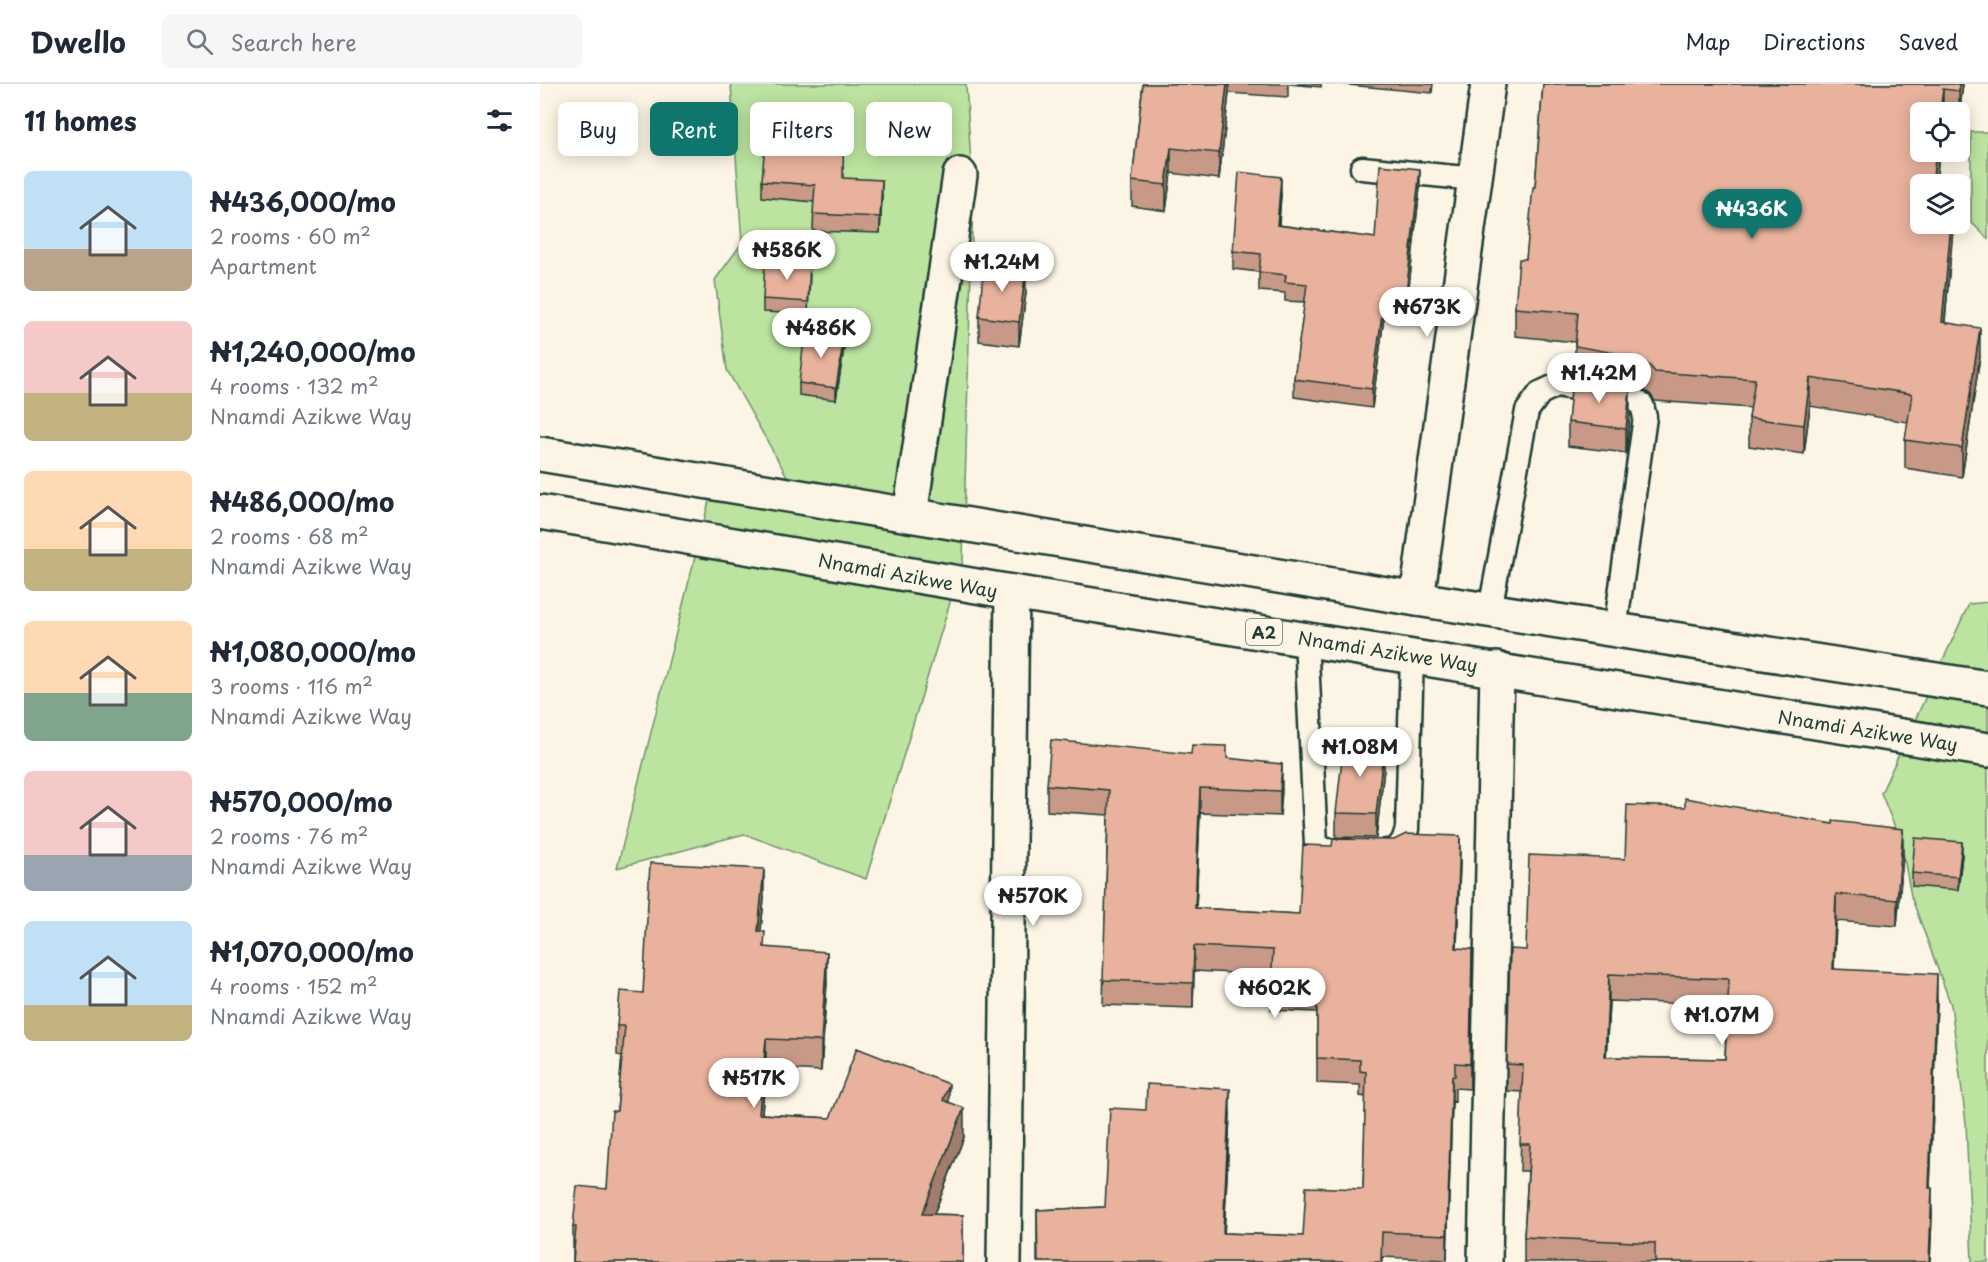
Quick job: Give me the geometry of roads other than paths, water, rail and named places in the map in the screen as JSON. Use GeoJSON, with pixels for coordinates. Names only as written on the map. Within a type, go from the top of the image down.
{"type":"FeatureCollection","features":[{"type":"Feature","properties":{"kind":"main road"},"geometry":{"type":"LineString","coordinates":[[1417,599],[1488,84]]}},
{"type":"Feature","properties":{"kind":"main road"},"geometry":{"type":"LineString","coordinates":[[910,515],[960,175]]}},
{"type":"Feature","properties":{"kind":"main road"},"geometry":{"type":"LineString","coordinates":[[540,454],[1417,599],[1988,688]]}},
{"type":"Feature","properties":{"kind":"main road","name":"Nnamdi Azikwe Way"},"geometry":{"type":"LineString","coordinates":[[540,512],[1012,592],[1988,750]]}},
{"type":"Feature","properties":{"kind":"main road"},"geometry":{"type":"LineString","coordinates":[[1004,1262],[1012,592]]}},
{"type":"Feature","properties":{"kind":"main road"},"geometry":{"type":"LineString","coordinates":[[1485,1262],[1497,669]]}},
{"type":"Feature","properties":{"kind":"lane"},"geometry":{"type":"LineString","coordinates":[[1362,168],[1475,179]]}},
{"type":"Feature","properties":{"kind":"lane"},"geometry":{"type":"LineString","coordinates":[[1490,610],[1527,411],[1540,393],[1557,385],[1634,399],[1641,405],[1645,417],[1615,630]]}},
{"type":"Feature","properties":{"kind":"lane"},"geometry":{"type":"LineString","coordinates":[[1306,638],[1316,845],[1325,850],[1394,852],[1403,841],[1407,829],[1412,655]]}}]}
